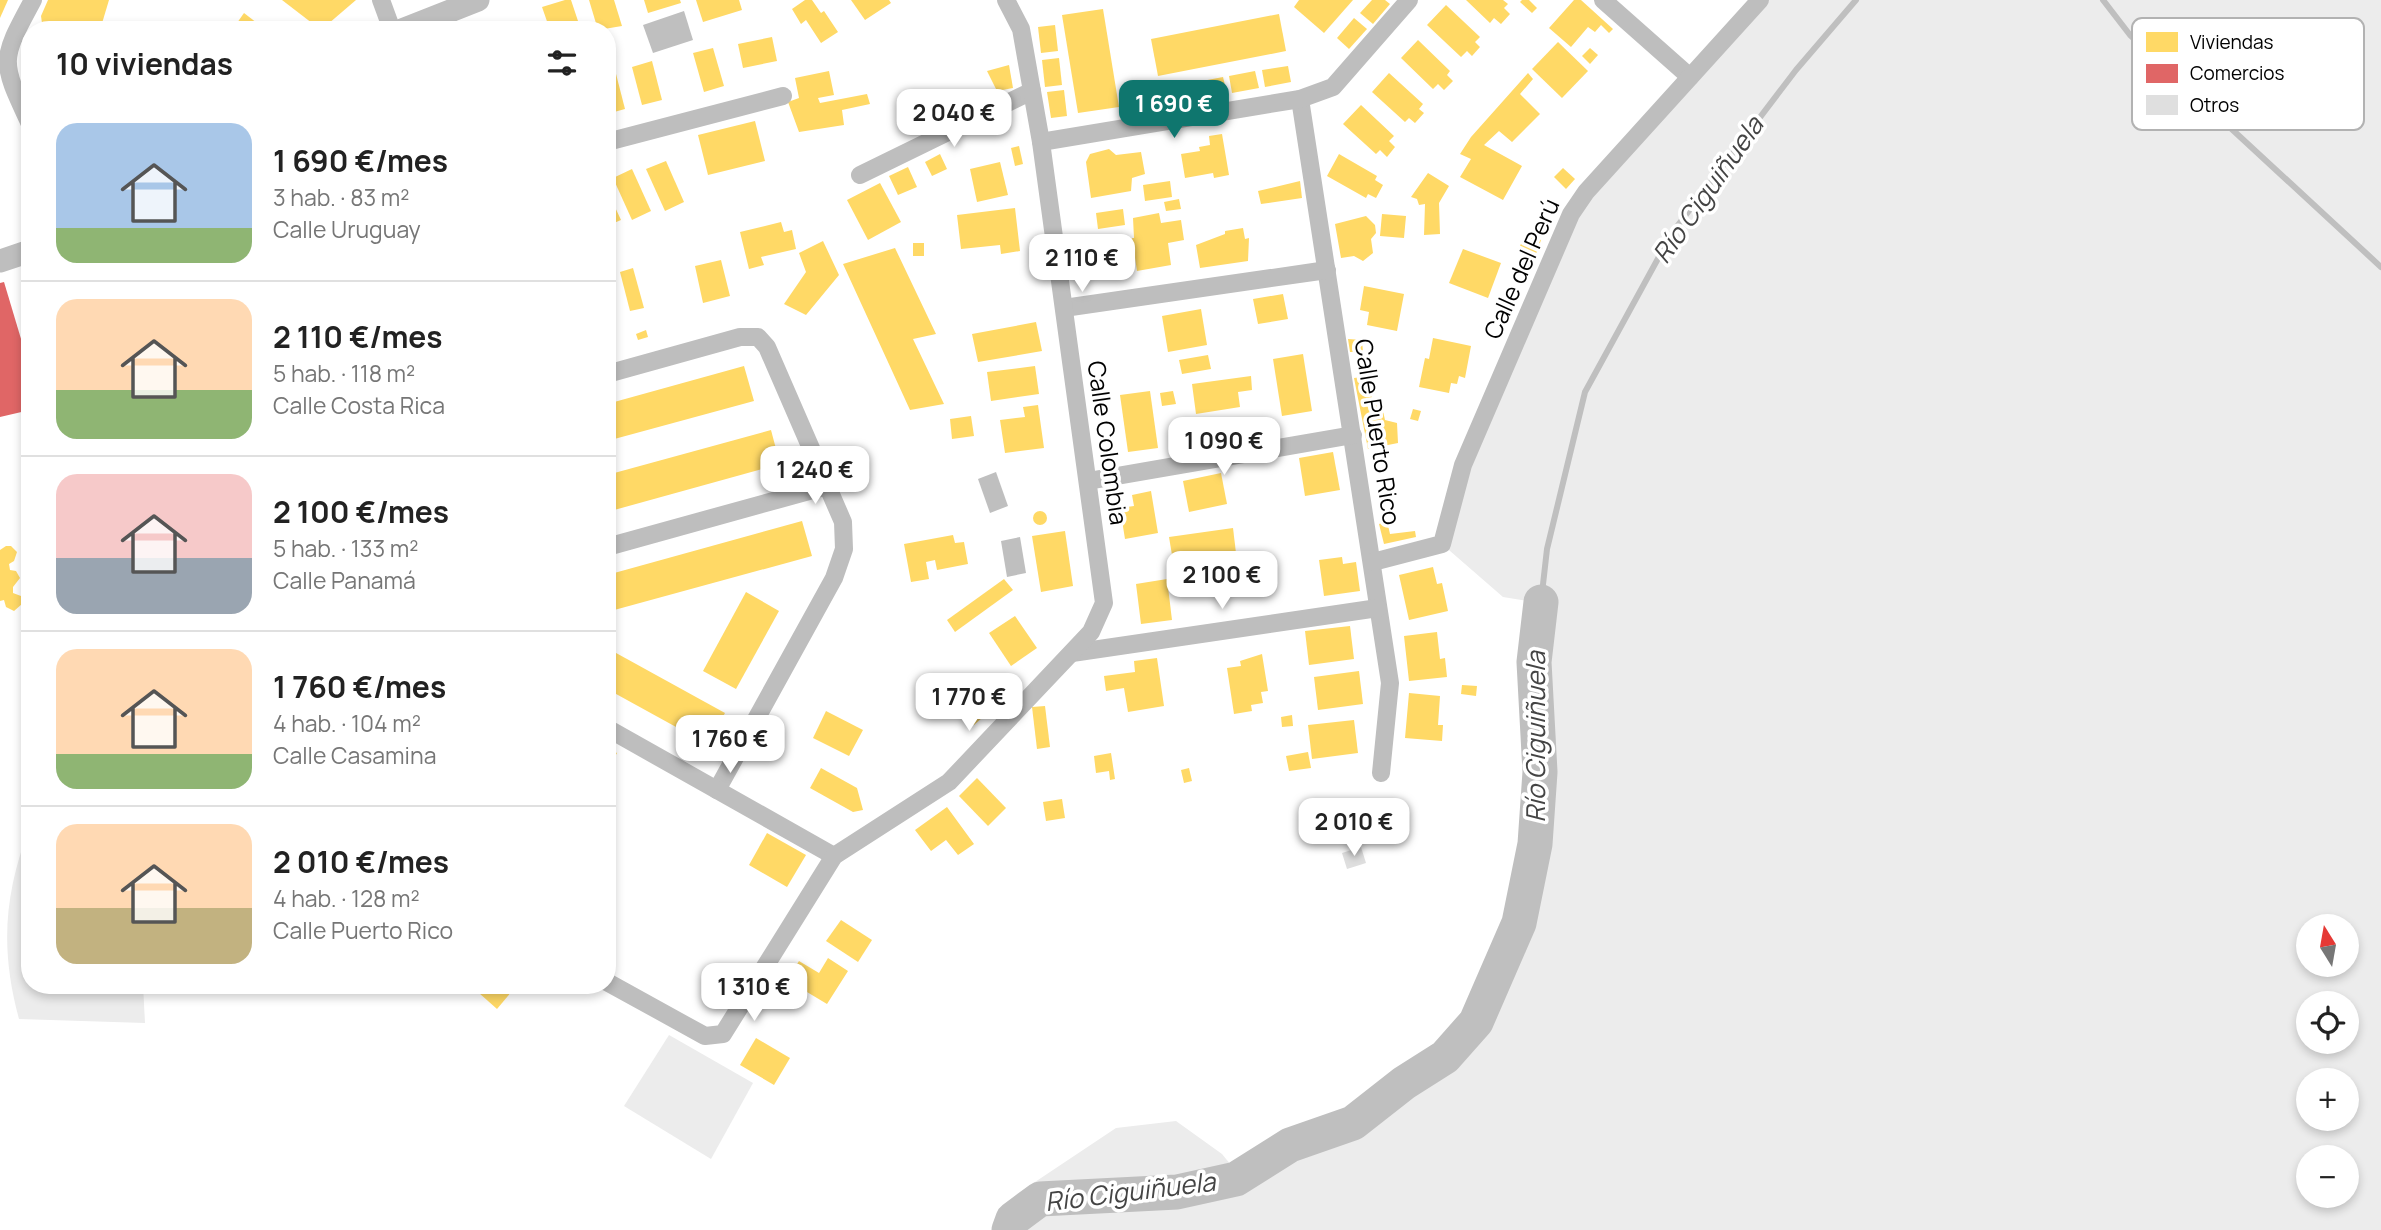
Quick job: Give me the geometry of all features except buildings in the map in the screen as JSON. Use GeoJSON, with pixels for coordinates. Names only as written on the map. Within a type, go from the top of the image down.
{"type":"FeatureCollection","features":[{"type":"Feature","properties":{"kind":"street"},"geometry":{"type":"LineString","coordinates":[[23,21],[33,0]]}},
{"type":"Feature","properties":{"kind":"street"},"geometry":{"type":"LineString","coordinates":[[381,0],[398,21]]}},
{"type":"Feature","properties":{"kind":"street"},"geometry":{"type":"LineString","coordinates":[[424,21],[478,0]]}},
{"type":"Feature","properties":{"kind":"street","name":"Calle Colombia"},"geometry":{"type":"LineString","coordinates":[[616,987],[705,1036],[723,1034],[834,856],[949,782],[1091,632],[1104,603],[1041,142],[1021,29],[1006,0]]}},
{"type":"Feature","properties":{"kind":"street"},"geometry":{"type":"LineString","coordinates":[[1041,142],[1300,99],[1333,87],[1409,0]]}},
{"type":"Feature","properties":{"kind":"street"},"geometry":{"type":"LineString","coordinates":[[1603,0],[1690,76]]}},
{"type":"Feature","properties":{"kind":"street","name":"Calle del Perú"},"geometry":{"type":"LineString","coordinates":[[1373,562],[1442,544],[1463,465],[1571,214],[1586,192],[1760,0]]}},
{"type":"Feature","properties":{"kind":"street"},"geometry":{"type":"LineString","coordinates":[[21,24],[5,57],[8,74],[21,104]]}},
{"type":"Feature","properties":{"kind":"street"},"geometry":{"type":"LineString","coordinates":[[860,175],[1032,91]]}},
{"type":"Feature","properties":{"kind":"street"},"geometry":{"type":"LineString","coordinates":[[616,140],[783,96]]}},
{"type":"Feature","properties":{"kind":"street","name":"Calle Puerto Rico"},"geometry":{"type":"LineString","coordinates":[[1300,99],[1373,562],[1390,693],[1381,773]]}},
{"type":"Feature","properties":{"kind":"street"},"geometry":{"type":"LineString","coordinates":[[0,261],[21,254]]}},
{"type":"Feature","properties":{"kind":"street"},"geometry":{"type":"LineString","coordinates":[[1064,308],[1327,270]]}},
{"type":"Feature","properties":{"kind":"street"},"geometry":{"type":"LineString","coordinates":[[616,371],[740,337],[758,337],[767,346],[843,522],[844,549],[834,578],[717,790]]}},
{"type":"Feature","properties":{"kind":"street"},"geometry":{"type":"LineString","coordinates":[[1088,481],[1353,435]]}},
{"type":"Feature","properties":{"kind":"street"},"geometry":{"type":"LineString","coordinates":[[616,545],[827,486]]}},
{"type":"Feature","properties":{"kind":"street"},"geometry":{"type":"LineString","coordinates":[[1072,653],[1378,608]]}},
{"type":"Feature","properties":{"kind":"street"},"geometry":{"type":"LineString","coordinates":[[616,733],[834,856]]}},
{"type":"Feature","properties":{"kind":"shaded area"},"geometry":{"type":"Polygon","coordinates":[[[1760,0],[2381,0],[2381,1230],[996,1230],[1017,1194],[1116,1128],[1176,1121],[1222,1154],[1240,1176],[1290,1145],[1353,1123],[1404,1083],[1445,1057],[1476,1022],[1519,923],[1535,844],[1540,772],[1534,662],[1541,603],[1503,597],[1442,544],[1463,465],[1571,214],[1760,0]]]}},
{"type":"Feature","properties":{"kind":"shaded area"},"geometry":{"type":"Polygon","coordinates":[[[684,11],[693,40],[653,53],[643,25],[684,11]]]}},
{"type":"Feature","properties":{"kind":"shaded area"},"geometry":{"type":"Polygon","coordinates":[[[996,472],[1008,506],[990,513],[978,479],[996,472]]]}},
{"type":"Feature","properties":{"kind":"shaded area"},"geometry":{"type":"Polygon","coordinates":[[[1020,537],[1026,573],[1007,577],[1001,541],[1020,537]]]}},
{"type":"Feature","properties":{"kind":"shaded area"},"geometry":{"type":"Polygon","coordinates":[[[21,851],[21,994],[143,994],[145,1023],[19,1019],[7,945],[10,899],[21,851]]]}},
{"type":"Feature","properties":{"kind":"shaded area"},"geometry":{"type":"Polygon","coordinates":[[[669,1035],[753,1083],[711,1159],[624,1106],[669,1035]]]}},
{"type":"Feature","properties":{"kind":"waterway","name":"Río Ciguiñuela"},"geometry":{"type":"LineString","coordinates":[[1541,602],[1547,549],[1585,392],[1672,233],[1796,70],[1856,0]]}},
{"type":"Feature","properties":{"kind":"waterway"},"geometry":{"type":"LineString","coordinates":[[2103,0],[2132,37]]}},
{"type":"Feature","properties":{"kind":"waterway"},"geometry":{"type":"LineString","coordinates":[[2233,130],[2381,267]]}},
{"type":"Feature","properties":{"kind":"waterway","name":"Río Ciguiñuela"},"geometry":{"type":"LineString","coordinates":[[1009,1230],[1013,1219],[1040,1199],[1177,1192],[1236,1179],[1290,1145],[1353,1123],[1404,1083],[1445,1057],[1476,1022],[1519,923],[1535,844],[1540,772],[1534,662],[1541,602]]}}]}
